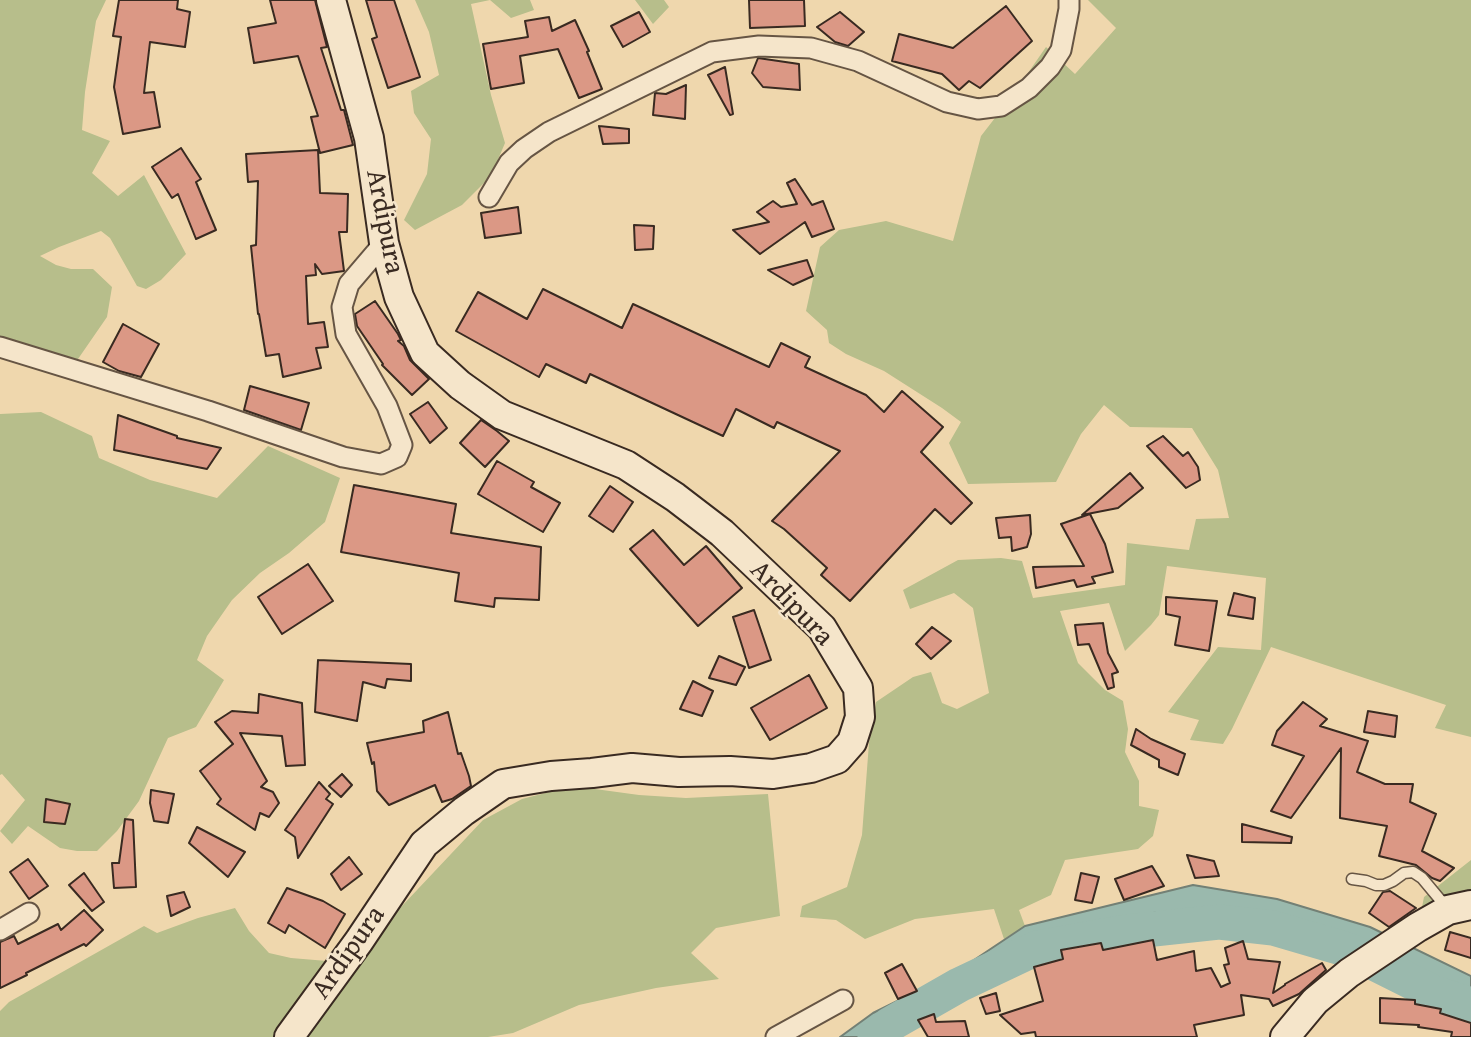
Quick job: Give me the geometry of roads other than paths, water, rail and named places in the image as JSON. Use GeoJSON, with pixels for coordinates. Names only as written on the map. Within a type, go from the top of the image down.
{"type":"FeatureCollection","features":[{"type":"Feature","properties":{"kind":"street","name":"Ardipura"},"geometry":{"type":"LineString","coordinates":[[289,1037],[359,941],[424,844],[503,784],[632,768],[774,774],[811,768],[837,758],[852,742],[860,717],[858,688],[822,628],[722,533],[675,497],[626,465],[502,415],[460,386],[425,353],[399,297],[384,243],[369,138],[331,0]]}},
{"type":"Feature","properties":{"kind":"street"},"geometry":{"type":"LineString","coordinates":[[489,197],[509,163],[549,132],[712,52],[759,46],[811,48],[858,61],[947,102],[978,109],[1001,106],[1029,88],[1050,67],[1061,50],[1069,0]]}},
{"type":"Feature","properties":{"kind":"street"},"geometry":{"type":"LineString","coordinates":[[0,347],[208,411],[343,457],[381,464],[397,457],[402,445],[387,406],[346,334],[342,307],[349,284],[384,243]]}},
{"type":"Feature","properties":{"kind":"street"},"geometry":{"type":"LineString","coordinates":[[1285,1037],[1315,1001],[1349,973],[1418,926],[1463,910]]}},
{"type":"Feature","properties":{"kind":"street"},"geometry":{"type":"LineString","coordinates":[[0,930],[29,913]]}},
{"type":"Feature","properties":{"kind":"street"},"geometry":{"type":"LineString","coordinates":[[776,1037],[843,1000]]}},
{"type":"Feature","properties":{"kind":"lane"},"geometry":{"type":"LineString","coordinates":[[1352,879],[1384,885],[1404,873],[1413,872],[1463,910]]}},
{"type":"Feature","properties":{"kind":"waterway"},"geometry":{"type":"LineString","coordinates":[[875,1037],[889,1025],[959,985],[1037,948],[1126,932],[1219,922],[1273,928],[1348,950],[1432,992],[1471,1005]]}}]}
